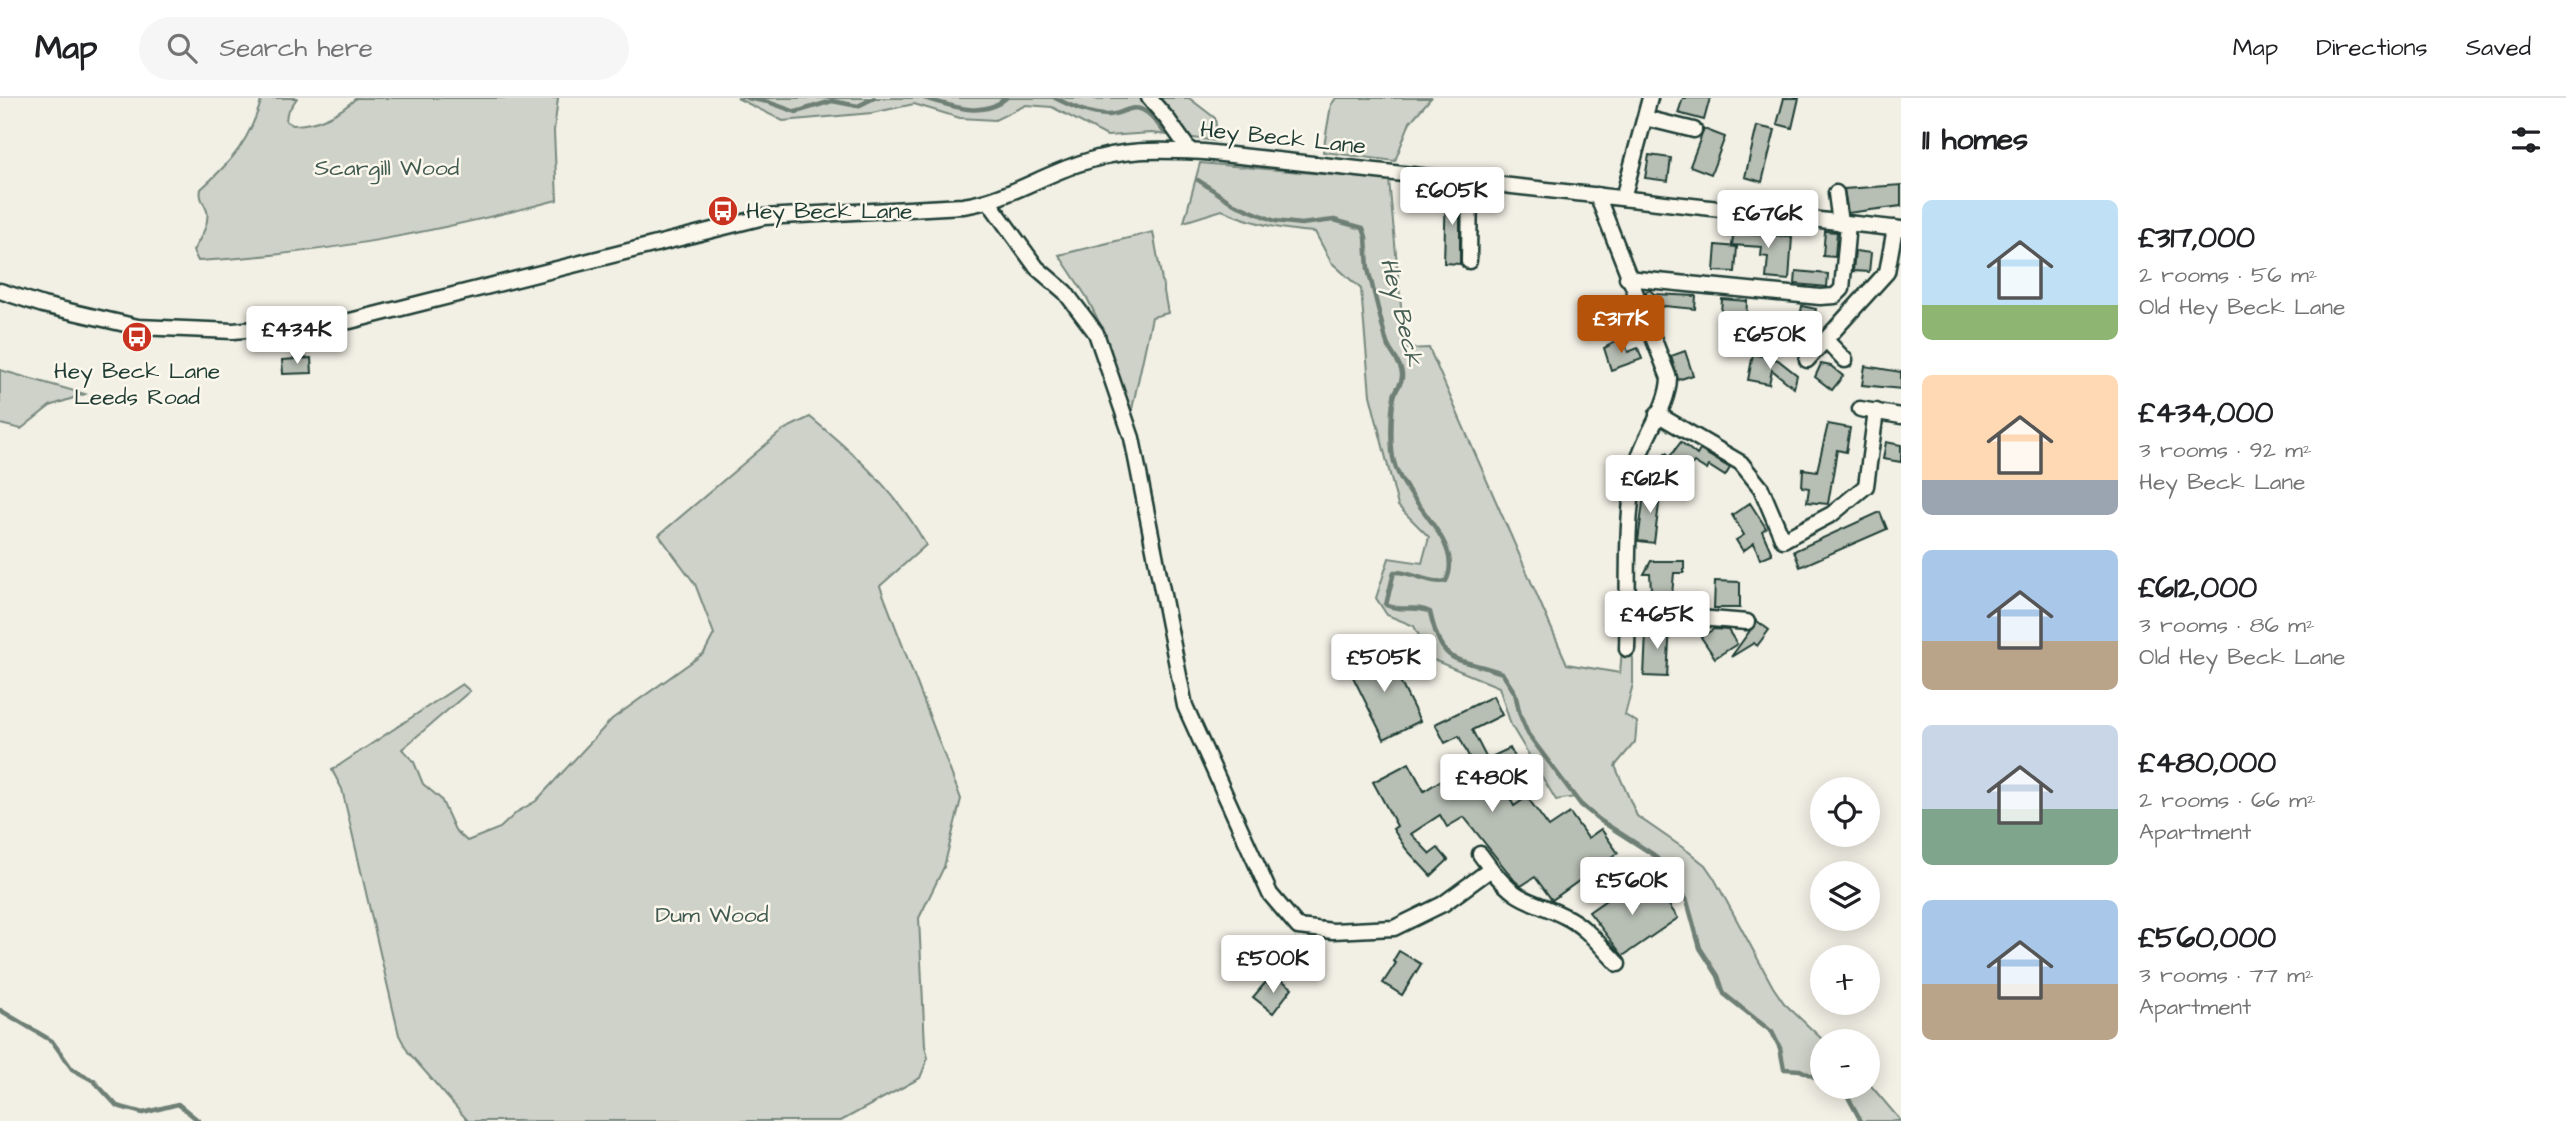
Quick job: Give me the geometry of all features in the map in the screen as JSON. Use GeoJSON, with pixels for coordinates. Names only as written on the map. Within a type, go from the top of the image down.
{"type":"FeatureCollection","features":[{"type":"Feature","properties":{"kind":"street"},"geometry":{"type":"LineString","coordinates":[[1149,98],[1190,151]]}},
{"type":"Feature","properties":{"kind":"street"},"geometry":{"type":"LineString","coordinates":[[1623,198],[1650,98]]}},
{"type":"Feature","properties":{"kind":"street"},"geometry":{"type":"LineString","coordinates":[[1644,118],[1693,130]]}},
{"type":"Feature","properties":{"kind":"street","name":"Hey Beck Lane"},"geometry":{"type":"LineString","coordinates":[[0,291],[43,305],[138,327],[233,331],[350,321],[764,217],[963,206],[989,202],[1079,163],[1129,150],[1190,151],[1898,228]]}},
{"type":"Feature","properties":{"kind":"street"},"geometry":{"type":"LineString","coordinates":[[1469,261],[1470,180]]}},
{"type":"Feature","properties":{"kind":"street"},"geometry":{"type":"LineString","coordinates":[[1627,278],[1820,297],[1835,296],[1842,289],[1844,223],[1836,193]]}},
{"type":"Feature","properties":{"kind":"street"},"geometry":{"type":"LineString","coordinates":[[1597,195],[1627,278],[1669,378],[1668,393],[1637,461],[1632,492],[1628,649]]}},
{"type":"Feature","properties":{"kind":"street"},"geometry":{"type":"LineString","coordinates":[[989,202],[1037,268],[1065,292],[1096,333],[1132,438],[1185,706],[1270,894],[1298,927],[1333,931],[1394,928],[1443,904],[1491,869]]}},
{"type":"Feature","properties":{"kind":"street"},"geometry":{"type":"LineString","coordinates":[[1807,360],[1887,272],[1898,228]]}},
{"type":"Feature","properties":{"kind":"street"},"geometry":{"type":"LineString","coordinates":[[1827,341],[1845,360]]}},
{"type":"Feature","properties":{"kind":"street"},"geometry":{"type":"LineString","coordinates":[[1860,409],[1901,416]]}},
{"type":"Feature","properties":{"kind":"street"},"geometry":{"type":"LineString","coordinates":[[1657,414],[1741,463],[1761,488],[1783,540],[1832,514],[1866,486],[1876,411]]}},
{"type":"Feature","properties":{"kind":"street"},"geometry":{"type":"LineString","coordinates":[[1629,612],[1747,622]]}},
{"type":"Feature","properties":{"kind":"street"},"geometry":{"type":"LineString","coordinates":[[1480,854],[1508,890],[1530,904],[1566,916],[1588,933],[1618,964]]}},
{"type":"Feature","properties":{"kind":"green space","name":"Scargill Wood"},"geometry":{"type":"Polygon","coordinates":[[[262,98],[297,98],[287,113],[286,121],[293,125],[327,118],[356,98],[558,98],[554,131],[557,200],[379,240],[290,253],[198,261],[193,251],[208,216],[201,198],[201,189],[246,138],[262,98]]]}},
{"type":"Feature","properties":{"kind":"green space"},"geometry":{"type":"Polygon","coordinates":[[[737,98],[1189,98],[1215,118],[1218,141],[1151,133],[1107,136],[1052,107],[1026,105],[995,120],[960,118],[914,104],[872,113],[783,121],[737,98]]]}},
{"type":"Feature","properties":{"kind":"green space"},"geometry":{"type":"Polygon","coordinates":[[[1336,98],[1431,98],[1410,122],[1395,161],[1323,152],[1331,105],[1336,98]]]}},
{"type":"Feature","properties":{"kind":"green space"},"geometry":{"type":"Polygon","coordinates":[[[1200,163],[1389,180],[1405,349],[1429,348],[1567,664],[1620,673],[1622,649],[1633,658],[1633,684],[1625,715],[1637,722],[1635,742],[1615,766],[1637,816],[1705,865],[1773,987],[1784,1003],[1811,1029],[1810,1075],[1800,1070],[1784,1069],[1780,1048],[1772,1032],[1724,994],[1718,976],[1700,948],[1687,900],[1675,878],[1654,855],[1601,821],[1575,797],[1556,800],[1511,725],[1499,687],[1431,659],[1414,626],[1387,615],[1376,598],[1389,558],[1422,563],[1429,537],[1398,506],[1370,395],[1361,289],[1331,262],[1315,232],[1267,226],[1222,210],[1184,222],[1200,163]]]}},
{"type":"Feature","properties":{"kind":"green space"},"geometry":{"type":"Polygon","coordinates":[[[1153,232],[1168,313],[1152,317],[1131,414],[1102,328],[1086,296],[1059,255],[1153,232]]]}},
{"type":"Feature","properties":{"kind":"green space"},"geometry":{"type":"Polygon","coordinates":[[[0,370],[85,394],[50,406],[21,429],[0,424],[0,370]]]}},
{"type":"Feature","properties":{"kind":"green space","name":"Dum Wood"},"geometry":{"type":"Polygon","coordinates":[[[810,417],[889,491],[926,545],[880,586],[961,799],[944,867],[919,918],[925,1046],[928,1058],[920,1078],[841,1121],[468,1121],[408,1052],[399,1035],[342,789],[332,770],[462,684],[470,691],[402,749],[414,762],[423,784],[441,799],[455,830],[467,841],[500,828],[517,812],[536,801],[612,719],[704,653],[714,634],[695,584],[659,535],[783,430],[810,417]]]}},
{"type":"Feature","properties":{"kind":"green space"},"geometry":{"type":"Polygon","coordinates":[[[1880,1096],[1901,1121],[1861,1121],[1849,1099],[1880,1099],[1880,1096]]]}},
{"type":"Feature","properties":{"kind":"building"},"geometry":{"type":"Polygon","coordinates":[[[1683,98],[1710,98],[1704,120],[1678,113],[1683,98]]]}},
{"type":"Feature","properties":{"kind":"building"},"geometry":{"type":"Polygon","coordinates":[[[1784,98],[1799,98],[1792,128],[1777,124],[1784,98]]]}},
{"type":"Feature","properties":{"kind":"building"},"geometry":{"type":"Polygon","coordinates":[[[1757,126],[1775,130],[1762,182],[1745,177],[1757,126]]]}},
{"type":"Feature","properties":{"kind":"building"},"geometry":{"type":"Polygon","coordinates":[[[1704,129],[1725,137],[1711,174],[1690,166],[1704,129]]]}},
{"type":"Feature","properties":{"kind":"building"},"geometry":{"type":"Polygon","coordinates":[[[1649,155],[1671,158],[1668,181],[1645,178],[1649,155]]]}},
{"type":"Feature","properties":{"kind":"building"},"geometry":{"type":"Polygon","coordinates":[[[1901,185],[1901,206],[1848,213],[1844,189],[1901,185]]]}},
{"type":"Feature","properties":{"kind":"building"},"geometry":{"type":"Polygon","coordinates":[[[1446,189],[1460,190],[1460,264],[1444,263],[1446,189]]]}},
{"type":"Feature","properties":{"kind":"building"},"geometry":{"type":"Polygon","coordinates":[[[1735,222],[1748,223],[1747,234],[1792,237],[1789,280],[1766,278],[1768,257],[1761,256],[1762,247],[1732,245],[1735,222]]]}},
{"type":"Feature","properties":{"kind":"building"},"geometry":{"type":"Polygon","coordinates":[[[1825,231],[1837,232],[1835,257],[1823,256],[1825,231]]]}},
{"type":"Feature","properties":{"kind":"building"},"geometry":{"type":"Polygon","coordinates":[[[1716,245],[1737,247],[1735,272],[1714,271],[1716,245]]]}},
{"type":"Feature","properties":{"kind":"building"},"geometry":{"type":"Polygon","coordinates":[[[1855,251],[1871,253],[1869,272],[1853,271],[1855,251]]]}},
{"type":"Feature","properties":{"kind":"building"},"geometry":{"type":"Polygon","coordinates":[[[1796,271],[1828,274],[1827,287],[1795,284],[1796,271]]]}},
{"type":"Feature","properties":{"kind":"building"},"geometry":{"type":"Polygon","coordinates":[[[1650,290],[1654,294],[1696,296],[1695,309],[1664,306],[1654,310],[1645,292],[1650,290]]]}},
{"type":"Feature","properties":{"kind":"building"},"geometry":{"type":"Polygon","coordinates":[[[1722,299],[1747,301],[1746,322],[1740,327],[1720,325],[1722,299]]]}},
{"type":"Feature","properties":{"kind":"building"},"geometry":{"type":"Polygon","coordinates":[[[1802,306],[1816,309],[1809,344],[1803,343],[1802,351],[1791,348],[1802,306]]]}},
{"type":"Feature","properties":{"kind":"building"},"geometry":{"type":"Polygon","coordinates":[[[1623,338],[1628,352],[1638,348],[1642,359],[1611,370],[1604,348],[1623,338]]]}},
{"type":"Feature","properties":{"kind":"building"},"geometry":{"type":"Polygon","coordinates":[[[1685,351],[1693,375],[1678,380],[1671,356],[1685,351]]]}},
{"type":"Feature","properties":{"kind":"building"},"geometry":{"type":"Polygon","coordinates":[[[1753,354],[1778,360],[1797,375],[1794,388],[1772,370],[1769,384],[1748,380],[1753,354]]]}},
{"type":"Feature","properties":{"kind":"building"},"geometry":{"type":"Polygon","coordinates":[[[311,358],[312,373],[283,374],[282,360],[311,358]]]}},
{"type":"Feature","properties":{"kind":"building"},"geometry":{"type":"Polygon","coordinates":[[[1821,364],[1831,366],[1843,376],[1832,390],[1815,377],[1821,364]]]}},
{"type":"Feature","properties":{"kind":"building"},"geometry":{"type":"Polygon","coordinates":[[[1865,366],[1901,372],[1901,389],[1862,385],[1865,366]]]}},
{"type":"Feature","properties":{"kind":"building"},"geometry":{"type":"Polygon","coordinates":[[[1828,424],[1850,428],[1846,452],[1837,450],[1828,504],[1807,502],[1809,488],[1802,487],[1803,469],[1817,471],[1828,424]]]}},
{"type":"Feature","properties":{"kind":"building"},"geometry":{"type":"Polygon","coordinates":[[[1681,442],[1697,455],[1700,450],[1730,468],[1725,476],[1709,466],[1707,470],[1694,462],[1676,485],[1654,468],[1666,453],[1670,456],[1681,442]]]}},
{"type":"Feature","properties":{"kind":"building"},"geometry":{"type":"Polygon","coordinates":[[[1886,442],[1901,445],[1901,462],[1883,459],[1886,442]]]}},
{"type":"Feature","properties":{"kind":"building"},"geometry":{"type":"Polygon","coordinates":[[[1645,487],[1661,489],[1654,543],[1638,541],[1645,487]]]}},
{"type":"Feature","properties":{"kind":"building"},"geometry":{"type":"Polygon","coordinates":[[[1750,503],[1766,528],[1762,531],[1772,554],[1760,559],[1754,543],[1743,551],[1736,540],[1744,535],[1732,515],[1750,503]]]}},
{"type":"Feature","properties":{"kind":"building"},"geometry":{"type":"Polygon","coordinates":[[[1880,512],[1887,529],[1800,567],[1794,551],[1880,512]]]}},
{"type":"Feature","properties":{"kind":"building"},"geometry":{"type":"Polygon","coordinates":[[[1651,561],[1684,561],[1684,573],[1674,573],[1671,606],[1652,604],[1650,574],[1644,574],[1651,561]]]}},
{"type":"Feature","properties":{"kind":"building"},"geometry":{"type":"Polygon","coordinates":[[[1715,581],[1740,582],[1740,608],[1714,608],[1715,581]]]}},
{"type":"Feature","properties":{"kind":"building"},"geometry":{"type":"Polygon","coordinates":[[[1757,621],[1769,630],[1757,646],[1754,643],[1731,657],[1757,621]]]}},
{"type":"Feature","properties":{"kind":"building"},"geometry":{"type":"Polygon","coordinates":[[[1649,623],[1670,625],[1667,677],[1644,676],[1649,623]]]}},
{"type":"Feature","properties":{"kind":"building"},"geometry":{"type":"Polygon","coordinates":[[[1714,629],[1728,630],[1737,644],[1715,658],[1701,637],[1714,629]]]}},
{"type":"Feature","properties":{"kind":"building"},"geometry":{"type":"Polygon","coordinates":[[[1384,649],[1420,721],[1384,739],[1348,667],[1384,649]]]}},
{"type":"Feature","properties":{"kind":"building"},"geometry":{"type":"Polygon","coordinates":[[[1493,696],[1502,715],[1472,730],[1487,759],[1510,748],[1519,766],[1499,777],[1514,806],[1527,797],[1549,827],[1570,813],[1588,838],[1601,829],[1618,853],[1552,900],[1535,877],[1521,886],[1515,881],[1464,817],[1447,827],[1440,815],[1411,834],[1430,854],[1438,848],[1448,860],[1431,876],[1406,849],[1393,829],[1397,826],[1373,782],[1409,763],[1424,791],[1471,761],[1459,736],[1445,743],[1435,724],[1493,696]]]}},
{"type":"Feature","properties":{"kind":"building"},"geometry":{"type":"Polygon","coordinates":[[[1635,880],[1651,902],[1662,895],[1678,918],[1623,956],[1589,912],[1635,880]]]}},
{"type":"Feature","properties":{"kind":"building"},"geometry":{"type":"Polygon","coordinates":[[[1399,951],[1421,964],[1402,995],[1383,983],[1396,963],[1393,961],[1399,951]]]}},
{"type":"Feature","properties":{"kind":"building"},"geometry":{"type":"Polygon","coordinates":[[[1280,979],[1292,988],[1273,1013],[1253,997],[1266,982],[1273,988],[1280,979]]]}},
{"type":"Feature","properties":{"kind":"waterway"},"geometry":{"type":"LineString","coordinates":[[747,98],[796,112],[832,101],[858,106],[874,98]]}},
{"type":"Feature","properties":{"kind":"waterway"},"geometry":{"type":"LineString","coordinates":[[924,98],[976,110],[997,105],[1006,98]]}},
{"type":"Feature","properties":{"kind":"waterway"},"geometry":{"type":"LineString","coordinates":[[1055,98],[1081,110],[1101,115],[1141,109],[1150,115],[1164,132]]}},
{"type":"Feature","properties":{"kind":"waterway","name":"Hey Beck"},"geometry":{"type":"LineString","coordinates":[[1198,180],[1234,204],[1275,221],[1301,224],[1334,220],[1363,228],[1368,269],[1386,340],[1402,374],[1392,411],[1394,462],[1409,491],[1441,536],[1448,551],[1450,566],[1446,581],[1440,582],[1394,572],[1386,605],[1430,612],[1440,643],[1446,652],[1462,661],[1502,673],[1515,693],[1528,734],[1581,805],[1654,855],[1675,878],[1687,901],[1700,948],[1718,976],[1724,994],[1772,1032],[1780,1048],[1784,1069],[1800,1070],[1810,1075]]}},
{"type":"Feature","properties":{"kind":"waterway"},"geometry":{"type":"LineString","coordinates":[[0,1010],[52,1041],[72,1069],[94,1081],[117,1106],[143,1113],[178,1104],[199,1121]]}},
{"type":"Feature","properties":{"kind":"waterway","name":"Hey Beck"},"geometry":{"type":"LineString","coordinates":[[1849,1099],[1861,1121]]}},
{"type":"Feature","properties":{"kind":"place","name":"Hey Beck Lane"},"geometry":{"type":"Point","coordinates":[723,211]}},
{"type":"Feature","properties":{"kind":"place","name":"Hey Beck Lane Leeds Road"},"geometry":{"type":"Point","coordinates":[137,337]}}]}
